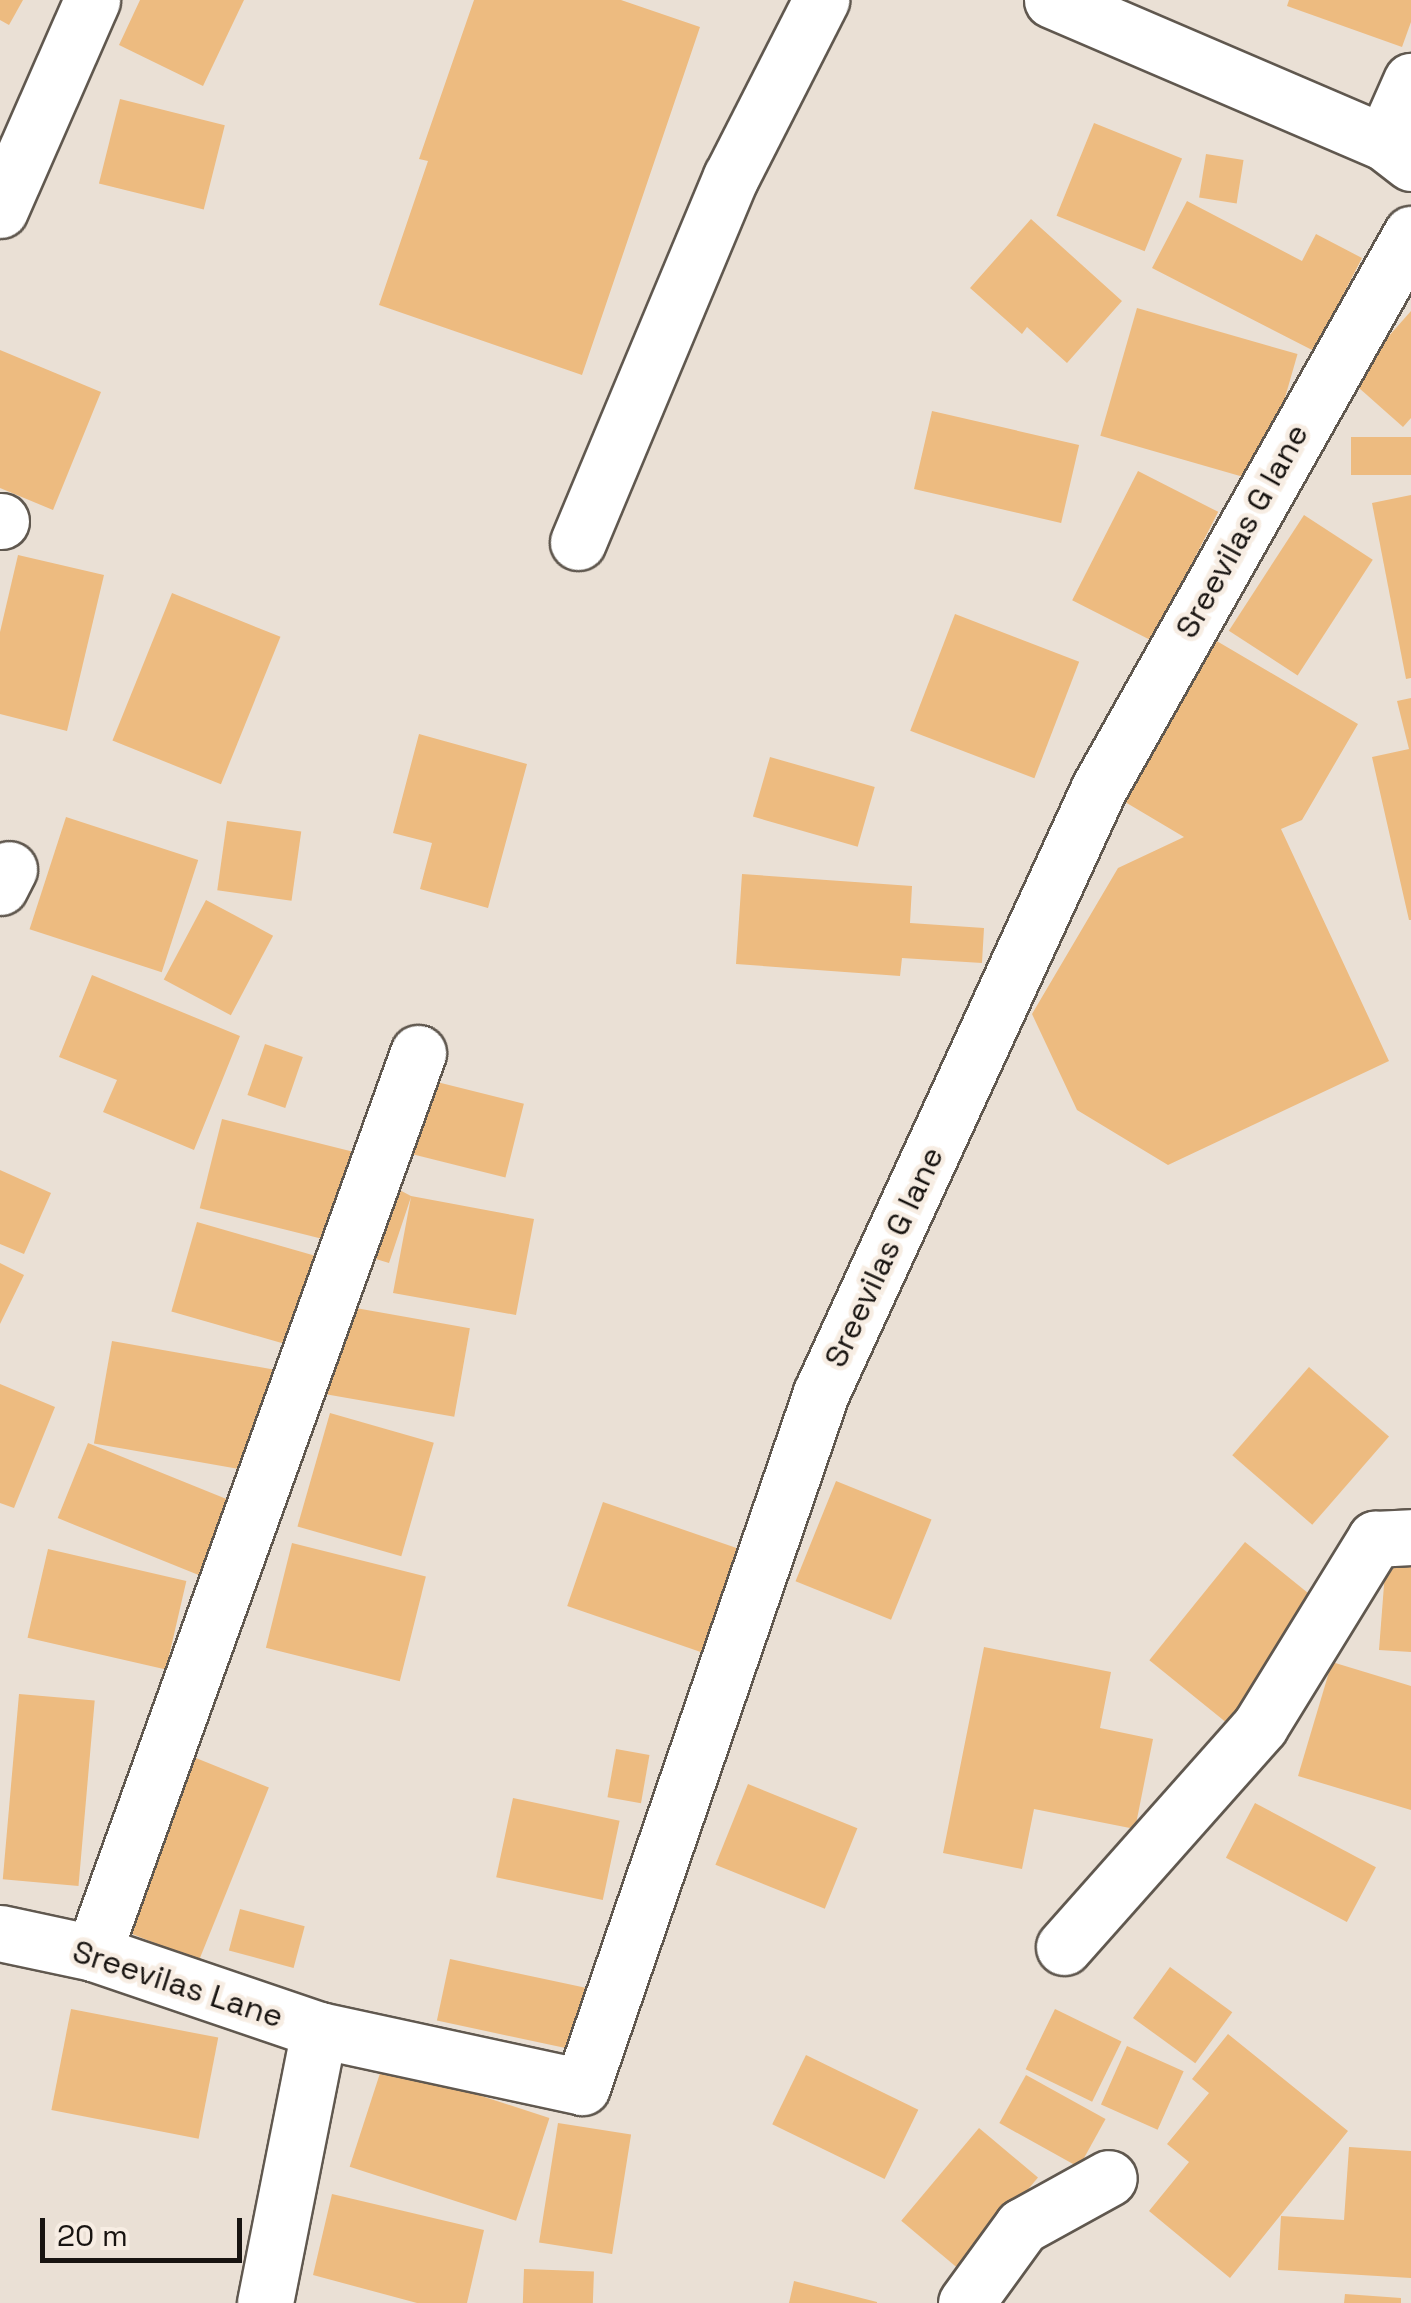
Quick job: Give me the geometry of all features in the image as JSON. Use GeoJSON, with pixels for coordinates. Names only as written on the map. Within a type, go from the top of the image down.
{"type":"FeatureCollection","features":[{"type":"Feature","properties":{"kind":"street"},"geometry":{"type":"LineString","coordinates":[[0,210],[92,0]]}},
{"type":"Feature","properties":{"kind":"street"},"geometry":{"type":"LineString","coordinates":[[578,542],[731,177],[822,0]]}},
{"type":"Feature","properties":{"kind":"street"},"geometry":{"type":"LineString","coordinates":[[1052,0],[1398,152],[1411,81]]}},
{"type":"Feature","properties":{"kind":"street","name":"Sreevilas G lane"},"geometry":{"type":"LineString","coordinates":[[319,2030],[582,2087],[821,1393],[1099,788],[1411,234]]}},
{"type":"Feature","properties":{"kind":"street"},"geometry":{"type":"LineString","coordinates":[[93,1953],[418,1052]]}},
{"type":"Feature","properties":{"kind":"street"},"geometry":{"type":"LineString","coordinates":[[1064,1946],[1260,1726],[1375,1539],[1411,1538]]}},
{"type":"Feature","properties":{"kind":"street","name":"Sreevilas Lane"},"geometry":{"type":"LineString","coordinates":[[0,1933],[93,1953],[319,2030],[266,2303]]}},
{"type":"Feature","properties":{"kind":"street"},"geometry":{"type":"LineString","coordinates":[[966,2303],[1022,2226],[1109,2178]]}},
{"type":"Feature","properties":{"kind":"building"},"geometry":{"type":"Polygon","coordinates":[[[0,0],[23,0],[9,25],[0,20],[0,0]]]}},
{"type":"Feature","properties":{"kind":"building"},"geometry":{"type":"Polygon","coordinates":[[[140,0],[244,0],[203,86],[119,45],[140,0]]]}},
{"type":"Feature","properties":{"kind":"building"},"geometry":{"type":"Polygon","coordinates":[[[474,0],[621,0],[700,27],[582,375],[379,305],[428,161],[419,159],[474,0]]]}},
{"type":"Feature","properties":{"kind":"building"},"geometry":{"type":"Polygon","coordinates":[[[1289,0],[1411,0],[1411,22],[1402,47],[1287,6],[1289,0]]]}},
{"type":"Feature","properties":{"kind":"building"},"geometry":{"type":"Polygon","coordinates":[[[120,99],[225,125],[204,210],[99,183],[120,99]]]}},
{"type":"Feature","properties":{"kind":"building"},"geometry":{"type":"Polygon","coordinates":[[[1094,123],[1182,159],[1145,251],[1057,216],[1094,123]]]}},
{"type":"Feature","properties":{"kind":"building"},"geometry":{"type":"Polygon","coordinates":[[[1206,154],[1244,160],[1237,203],[1199,197],[1206,154]]]}},
{"type":"Feature","properties":{"kind":"building"},"geometry":{"type":"Polygon","coordinates":[[[1187,201],[1302,261],[1316,234],[1362,258],[1314,351],[1152,268],[1187,201]]]}},
{"type":"Feature","properties":{"kind":"building"},"geometry":{"type":"Polygon","coordinates":[[[1031,219],[1122,301],[1067,363],[1027,327],[1022,334],[970,288],[1031,219]]]}},
{"type":"Feature","properties":{"kind":"building"},"geometry":{"type":"Polygon","coordinates":[[[1137,308],[1298,354],[1261,482],[1100,436],[1137,308]]]}},
{"type":"Feature","properties":{"kind":"building"},"geometry":{"type":"Polygon","coordinates":[[[1411,311],[1411,418],[1403,427],[1350,380],[1411,311]]]}},
{"type":"Feature","properties":{"kind":"building"},"geometry":{"type":"Polygon","coordinates":[[[0,350],[101,392],[53,510],[0,488],[0,350]]]}},
{"type":"Feature","properties":{"kind":"building"},"geometry":{"type":"Polygon","coordinates":[[[932,411],[1079,445],[1061,523],[914,489],[932,411]]]}},
{"type":"Feature","properties":{"kind":"building"},"geometry":{"type":"Polygon","coordinates":[[[1351,437],[1411,437],[1411,475],[1351,475],[1351,437]]]}},
{"type":"Feature","properties":{"kind":"building"},"geometry":{"type":"Polygon","coordinates":[[[1138,471],[1218,512],[1152,641],[1072,600],[1138,471]]]}},
{"type":"Feature","properties":{"kind":"building"},"geometry":{"type":"Polygon","coordinates":[[[1411,495],[1411,678],[1406,679],[1372,503],[1411,495]]]}},
{"type":"Feature","properties":{"kind":"building"},"geometry":{"type":"Polygon","coordinates":[[[1304,515],[1373,560],[1298,675],[1229,631],[1304,515]]]}},
{"type":"Feature","properties":{"kind":"building"},"geometry":{"type":"Polygon","coordinates":[[[18,555],[104,575],[67,731],[0,714],[0,632],[18,555]]]}},
{"type":"Feature","properties":{"kind":"building"},"geometry":{"type":"Polygon","coordinates":[[[172,593],[280,637],[221,784],[112,740],[172,593]]]}},
{"type":"Feature","properties":{"kind":"building"},"geometry":{"type":"Polygon","coordinates":[[[955,614],[1079,662],[1034,778],[910,731],[955,614]]]}},
{"type":"Feature","properties":{"kind":"building"},"geometry":{"type":"Polygon","coordinates":[[[1215,640],[1358,724],[1302,820],[1281,829],[1389,1061],[1168,1165],[1077,1110],[1032,1014],[1118,868],[1184,837],[1120,799],[1215,640]]]}},
{"type":"Feature","properties":{"kind":"building"},"geometry":{"type":"Polygon","coordinates":[[[1411,698],[1409,920],[1372,757],[1409,749],[1397,701],[1411,698]]]}},
{"type":"Feature","properties":{"kind":"building"},"geometry":{"type":"Polygon","coordinates":[[[419,734],[527,764],[488,908],[420,889],[432,843],[393,833],[419,734]]]}},
{"type":"Feature","properties":{"kind":"building"},"geometry":{"type":"Polygon","coordinates":[[[770,757],[875,787],[858,847],[753,817],[770,757]]]}},
{"type":"Feature","properties":{"kind":"building"},"geometry":{"type":"Polygon","coordinates":[[[66,817],[198,860],[162,972],[30,929],[66,817]]]}},
{"type":"Feature","properties":{"kind":"building"},"geometry":{"type":"Polygon","coordinates":[[[227,821],[301,831],[292,901],[217,890],[227,821]]]}},
{"type":"Feature","properties":{"kind":"building"},"geometry":{"type":"Polygon","coordinates":[[[742,874],[912,886],[910,923],[984,928],[982,963],[902,958],[900,976],[736,964],[742,874]]]}},
{"type":"Feature","properties":{"kind":"building"},"geometry":{"type":"Polygon","coordinates":[[[206,900],[273,936],[231,1015],[164,979],[206,900]]]}},
{"type":"Feature","properties":{"kind":"building"},"geometry":{"type":"Polygon","coordinates":[[[92,975],[240,1036],[194,1150],[103,1112],[117,1080],[59,1057],[92,975]]]}},
{"type":"Feature","properties":{"kind":"building"},"geometry":{"type":"Polygon","coordinates":[[[265,1044],[303,1057],[285,1108],[247,1095],[265,1044]]]}},
{"type":"Feature","properties":{"kind":"building"},"geometry":{"type":"Polygon","coordinates":[[[421,1078],[524,1104],[505,1177],[403,1152],[421,1078]]]}},
{"type":"Feature","properties":{"kind":"building"},"geometry":{"type":"Polygon","coordinates":[[[222,1119],[353,1152],[331,1241],[200,1208],[222,1119]]]}},
{"type":"Feature","properties":{"kind":"building"},"geometry":{"type":"Polygon","coordinates":[[[0,1170],[51,1193],[24,1254],[0,1244],[0,1170]]]}},
{"type":"Feature","properties":{"kind":"building"},"geometry":{"type":"Polygon","coordinates":[[[390,1185],[411,1196],[534,1219],[516,1315],[393,1293],[411,1197],[389,1263],[366,1256],[390,1185]]]}},
{"type":"Feature","properties":{"kind":"building"},"geometry":{"type":"Polygon","coordinates":[[[197,1222],[322,1258],[296,1347],[171,1311],[197,1222]]]}},
{"type":"Feature","properties":{"kind":"building"},"geometry":{"type":"Polygon","coordinates":[[[0,1263],[24,1275],[0,1324],[0,1263]]]}},
{"type":"Feature","properties":{"kind":"building"},"geometry":{"type":"Polygon","coordinates":[[[333,1304],[470,1328],[454,1417],[317,1393],[333,1304]]]}},
{"type":"Feature","properties":{"kind":"building"},"geometry":{"type":"Polygon","coordinates":[[[112,1341],[284,1371],[266,1474],[94,1443],[112,1341]]]}},
{"type":"Feature","properties":{"kind":"building"},"geometry":{"type":"Polygon","coordinates":[[[1309,1367],[1389,1437],[1312,1525],[1232,1455],[1309,1367]]]}},
{"type":"Feature","properties":{"kind":"building"},"geometry":{"type":"Polygon","coordinates":[[[0,1384],[55,1407],[14,1508],[0,1503],[0,1384]]]}},
{"type":"Feature","properties":{"kind":"building"},"geometry":{"type":"Polygon","coordinates":[[[330,1413],[434,1443],[401,1556],[297,1526],[330,1413]]]}},
{"type":"Feature","properties":{"kind":"building"},"geometry":{"type":"Polygon","coordinates":[[[88,1443],[229,1500],[199,1575],[58,1518],[88,1443]]]}},
{"type":"Feature","properties":{"kind":"building"},"geometry":{"type":"Polygon","coordinates":[[[836,1481],[931,1520],[891,1620],[796,1581],[836,1481]]]}},
{"type":"Feature","properties":{"kind":"building"},"geometry":{"type":"Polygon","coordinates":[[[603,1502],[737,1548],[701,1652],[567,1606],[603,1502]]]}},
{"type":"Feature","properties":{"kind":"building"},"geometry":{"type":"Polygon","coordinates":[[[1245,1542],[1322,1604],[1226,1722],[1149,1660],[1245,1542]]]}},
{"type":"Feature","properties":{"kind":"building"},"geometry":{"type":"Polygon","coordinates":[[[292,1543],[426,1576],[400,1681],[266,1648],[292,1543]]]}},
{"type":"Feature","properties":{"kind":"building"},"geometry":{"type":"Polygon","coordinates":[[[48,1549],[186,1581],[166,1670],[28,1638],[48,1549]]]}},
{"type":"Feature","properties":{"kind":"building"},"geometry":{"type":"Polygon","coordinates":[[[1386,1559],[1411,1560],[1411,1652],[1379,1650],[1386,1559]]]}},
{"type":"Feature","properties":{"kind":"building"},"geometry":{"type":"Polygon","coordinates":[[[984,1647],[1111,1672],[1100,1728],[1153,1739],[1135,1829],[1034,1809],[1022,1869],[943,1853],[984,1647]]]}},
{"type":"Feature","properties":{"kind":"building"},"geometry":{"type":"Polygon","coordinates":[[[1332,1662],[1411,1686],[1411,1810],[1298,1776],[1332,1662]]]}},
{"type":"Feature","properties":{"kind":"building"},"geometry":{"type":"Polygon","coordinates":[[[19,1694],[95,1701],[78,1886],[3,1879],[19,1694]]]}},
{"type":"Feature","properties":{"kind":"building"},"geometry":{"type":"Polygon","coordinates":[[[616,1749],[649,1755],[641,1803],[607,1797],[616,1749]]]}},
{"type":"Feature","properties":{"kind":"building"},"geometry":{"type":"Polygon","coordinates":[[[191,1756],[269,1787],[199,1961],[121,1929],[191,1756]]]}},
{"type":"Feature","properties":{"kind":"building"},"geometry":{"type":"Polygon","coordinates":[[[748,1784],[857,1828],[825,1909],[715,1865],[748,1784]]]}},
{"type":"Feature","properties":{"kind":"building"},"geometry":{"type":"Polygon","coordinates":[[[513,1798],[620,1821],[603,1900],[496,1877],[513,1798]]]}},
{"type":"Feature","properties":{"kind":"building"},"geometry":{"type":"Polygon","coordinates":[[[1255,1803],[1376,1867],[1347,1922],[1226,1858],[1255,1803]]]}},
{"type":"Feature","properties":{"kind":"building"},"geometry":{"type":"Polygon","coordinates":[[[240,1909],[305,1926],[294,1968],[229,1951],[240,1909]]]}},
{"type":"Feature","properties":{"kind":"building"},"geometry":{"type":"Polygon","coordinates":[[[450,1959],[594,1990],[581,2051],[437,2021],[450,1959]]]}},
{"type":"Feature","properties":{"kind":"building"},"geometry":{"type":"Polygon","coordinates":[[[1170,1967],[1232,2012],[1195,2063],[1133,2018],[1170,1967]]]}},
{"type":"Feature","properties":{"kind":"building"},"geometry":{"type":"Polygon","coordinates":[[[71,2009],[218,2038],[199,2139],[51,2110],[71,2009]]]}},
{"type":"Feature","properties":{"kind":"building"},"geometry":{"type":"Polygon","coordinates":[[[1055,2009],[1122,2041],[1092,2102],[1026,2069],[1055,2009]]]}},
{"type":"Feature","properties":{"kind":"building"},"geometry":{"type":"Polygon","coordinates":[[[1228,2034],[1348,2131],[1230,2278],[1149,2211],[1189,2162],[1167,2144],[1209,2093],[1192,2079],[1228,2034]]]}},
{"type":"Feature","properties":{"kind":"building"},"geometry":{"type":"Polygon","coordinates":[[[1127,2046],[1184,2071],[1158,2130],[1101,2104],[1127,2046]]]}},
{"type":"Feature","properties":{"kind":"building"},"geometry":{"type":"Polygon","coordinates":[[[806,2055],[918,2110],[885,2179],[772,2124],[806,2055]]]}},
{"type":"Feature","properties":{"kind":"building"},"geometry":{"type":"Polygon","coordinates":[[[383,2064],[549,2118],[516,2221],[350,2167],[383,2064]]]}},
{"type":"Feature","properties":{"kind":"building"},"geometry":{"type":"Polygon","coordinates":[[[1026,2075],[1106,2119],[1079,2167],[999,2123],[1026,2075]]]}},
{"type":"Feature","properties":{"kind":"building"},"geometry":{"type":"Polygon","coordinates":[[[558,2123],[631,2135],[612,2254],[539,2243],[558,2123]]]}},
{"type":"Feature","properties":{"kind":"building"},"geometry":{"type":"Polygon","coordinates":[[[979,2128],[1038,2177],[960,2270],[901,2221],[979,2128]]]}},
{"type":"Feature","properties":{"kind":"building"},"geometry":{"type":"Polygon","coordinates":[[[1349,2147],[1411,2151],[1411,2278],[1278,2270],[1281,2216],[1344,2220],[1349,2147]]]}},
{"type":"Feature","properties":{"kind":"building"},"geometry":{"type":"Polygon","coordinates":[[[332,2194],[484,2230],[467,2303],[417,2303],[313,2275],[332,2194]]]}},
{"type":"Feature","properties":{"kind":"building"},"geometry":{"type":"Polygon","coordinates":[[[524,2269],[594,2271],[593,2303],[523,2303],[524,2269]]]}},
{"type":"Feature","properties":{"kind":"building"},"geometry":{"type":"Polygon","coordinates":[[[794,2281],[877,2302],[877,2303],[789,2303],[794,2281]]]}},
{"type":"Feature","properties":{"kind":"building"},"geometry":{"type":"Polygon","coordinates":[[[1345,2294],[1401,2298],[1401,2303],[1344,2303],[1345,2294]]]}}]}
